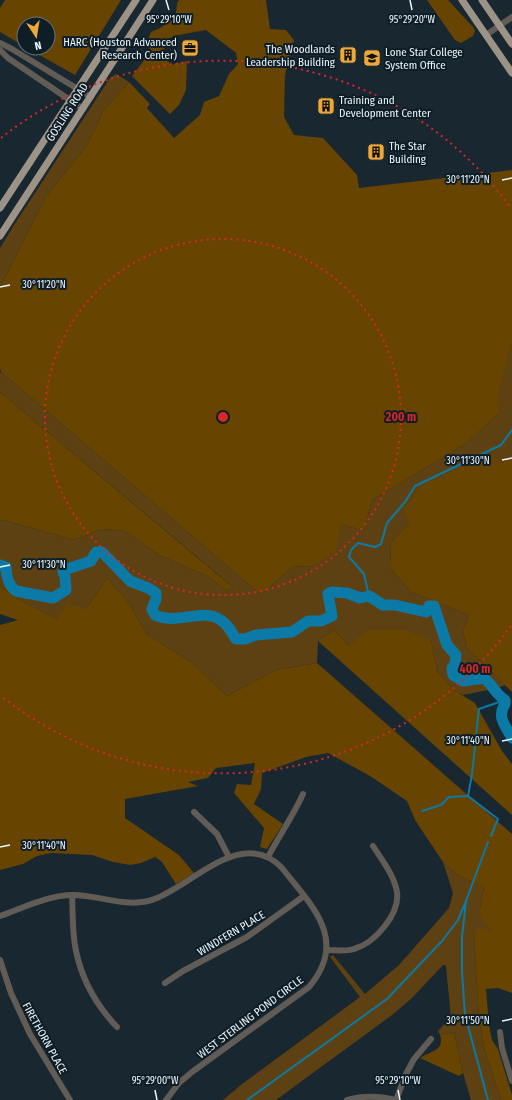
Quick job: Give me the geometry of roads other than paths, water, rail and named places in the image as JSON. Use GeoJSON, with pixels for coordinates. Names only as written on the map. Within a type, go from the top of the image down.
{"type":"FeatureCollection","features":[{"type":"Feature","properties":{"kind":"main road","name":"GOSLING ROAD"},"geometry":{"type":"LineString","coordinates":[[0,208],[136,0]]}},
{"type":"Feature","properties":{"kind":"main road","name":"GOSLING ROAD"},"geometry":{"type":"LineString","coordinates":[[0,236],[153,0]]}},
{"type":"Feature","properties":{"kind":"main road"},"geometry":{"type":"LineString","coordinates":[[462,0],[512,73]]}},
{"type":"Feature","properties":{"kind":"main road"},"geometry":{"type":"LineString","coordinates":[[482,0],[512,44]]}},
{"type":"Feature","properties":{"kind":"street"},"geometry":{"type":"LineString","coordinates":[[486,35],[512,17]]}},
{"type":"Feature","properties":{"kind":"street"},"geometry":{"type":"LineString","coordinates":[[0,44],[12,49],[91,97]]}},
{"type":"Feature","properties":{"kind":"street"},"geometry":{"type":"LineString","coordinates":[[0,50],[8,58],[83,109]]}},
{"type":"Feature","properties":{"kind":"street"},"geometry":{"type":"LineString","coordinates":[[268,857],[277,839],[296,812],[303,794]]}},
{"type":"Feature","properties":{"kind":"street"},"geometry":{"type":"LineString","coordinates":[[194,812],[217,834],[229,857]]}},
{"type":"Feature","properties":{"kind":"street"},"geometry":{"type":"LineString","coordinates":[[327,950],[344,951],[362,947],[387,924],[395,909],[397,902],[395,884],[372,846]]}},
{"type":"Feature","properties":{"kind":"street","name":"WEST STERLING POND CIRCLE"},"geometry":{"type":"LineString","coordinates":[[0,916],[53,898],[72,895],[94,897],[125,903],[150,901],[164,895],[229,857],[239,854],[250,853],[268,857],[282,868],[304,896],[322,922],[325,930],[327,950],[320,972],[309,987],[192,1072],[179,1083],[166,1100]]}},
{"type":"Feature","properties":{"kind":"street"},"geometry":{"type":"LineString","coordinates":[[72,895],[75,945],[82,973],[105,1015],[117,1027]]}},
{"type":"Feature","properties":{"kind":"street","name":"WINDFERN PLACE"},"geometry":{"type":"LineString","coordinates":[[165,983],[182,971],[247,937],[304,896]]}},
{"type":"Feature","properties":{"kind":"street","name":"FIRETHORN PLACE"},"geometry":{"type":"LineString","coordinates":[[0,960],[11,993],[30,1034],[70,1100]]}},
{"type":"Feature","properties":{"kind":"street"},"geometry":{"type":"LineString","coordinates":[[500,1032],[502,1048],[512,1081]]}},
{"type":"Feature","properties":{"kind":"street"},"geometry":{"type":"LineString","coordinates":[[347,1100],[369,1096],[396,1100],[406,1074],[414,1059],[431,1039]]}},
{"type":"Feature","properties":{"kind":"waterway"},"geometry":{"type":"LineString","coordinates":[[369,596],[364,574],[349,557],[351,550],[358,543],[375,547],[381,544],[387,523],[405,502],[415,486],[501,445],[512,430]]}},
{"type":"Feature","properties":{"kind":"waterway"},"geometry":{"type":"LineString","coordinates":[[0,565],[6,567],[8,580],[16,591],[53,598],[66,590],[63,572],[67,569],[91,561],[96,552],[102,552],[130,581],[156,593],[156,599],[152,609],[155,615],[163,618],[180,618],[204,615],[211,616],[223,622],[236,639],[245,639],[256,635],[292,632],[308,621],[321,621],[332,616],[328,594],[332,592],[347,593],[360,598],[369,596],[383,605],[395,605],[426,612],[429,606],[434,606],[447,645],[456,655],[455,664],[452,668],[453,675],[463,681],[484,678],[505,700],[501,714],[503,722],[512,738]]}},
{"type":"Feature","properties":{"kind":"waterway"},"geometry":{"type":"LineString","coordinates":[[491,836],[498,819],[468,796],[472,774],[479,709],[505,700]]}},
{"type":"Feature","properties":{"kind":"waterway"},"geometry":{"type":"LineString","coordinates":[[422,811],[441,805],[449,797],[468,796]]}},
{"type":"Feature","properties":{"kind":"waterway"},"geometry":{"type":"LineString","coordinates":[[488,842],[466,901],[462,937],[462,972],[465,1015],[488,1100]]}},
{"type":"Feature","properties":{"kind":"waterway"},"geometry":{"type":"LineString","coordinates":[[247,1100],[387,999],[442,941],[458,920],[466,901]]}},
{"type":"Feature","properties":{"kind":"place","name":"HARC (Houston Advanced Research Center)"},"geometry":{"type":"Point","coordinates":[190,48]}},
{"type":"Feature","properties":{"kind":"place","name":"The Woodlands Leadership Building"},"geometry":{"type":"Point","coordinates":[348,55]}},
{"type":"Feature","properties":{"kind":"place","name":"Lone Star College System Office"},"geometry":{"type":"Point","coordinates":[372,58]}},
{"type":"Feature","properties":{"kind":"place","name":"Training and Development Center"},"geometry":{"type":"Point","coordinates":[326,106]}},
{"type":"Feature","properties":{"kind":"place","name":"The Star Building"},"geometry":{"type":"Point","coordinates":[376,152]}}]}
